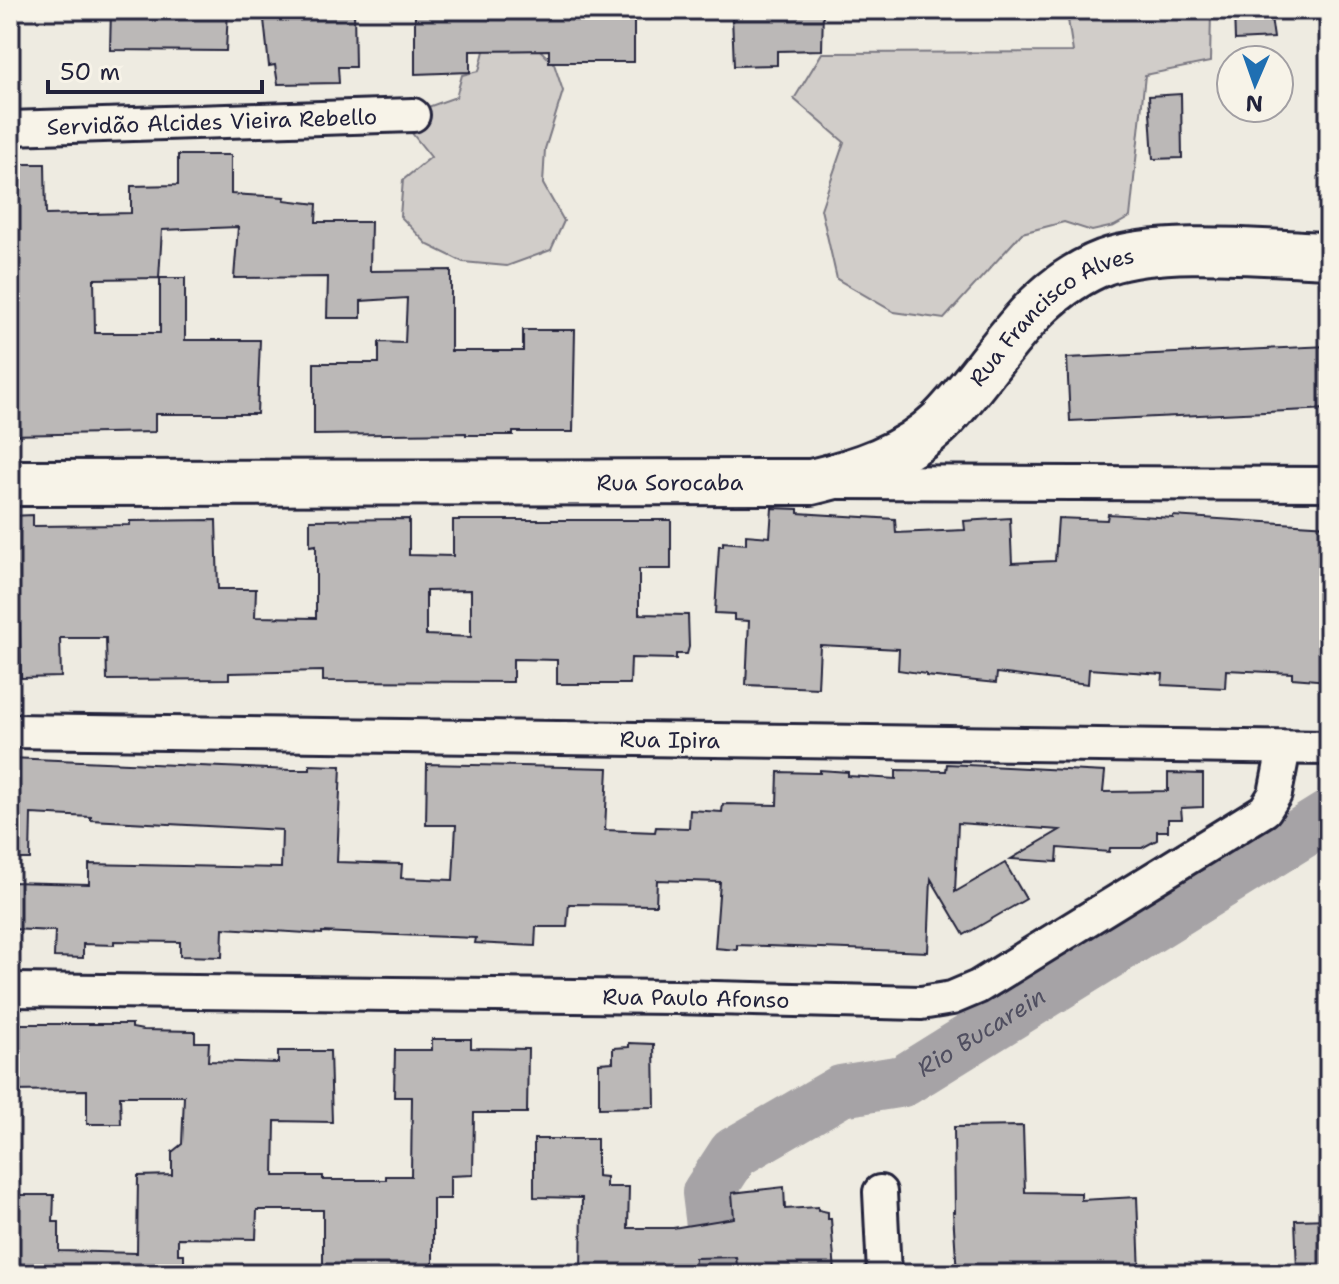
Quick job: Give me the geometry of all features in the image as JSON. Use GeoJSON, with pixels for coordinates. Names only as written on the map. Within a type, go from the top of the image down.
{"type":"FeatureCollection","features":[{"type":"Feature","properties":{"kind":"main road","name":"Rua Francisco Alves"},"geometry":{"type":"LineString","coordinates":[[811,482],[853,472],[914,442],[939,422],[1017,326],[1041,302],[1070,281],[1105,262],[1179,251],[1329,255]]}},
{"type":"Feature","properties":{"kind":"main road","name":"Rua Sorocaba"},"geometry":{"type":"LineString","coordinates":[[10,483],[811,482]]}},
{"type":"Feature","properties":{"kind":"street","name":"Servidão Alcides Vieira Rebello"},"geometry":{"type":"LineString","coordinates":[[10,128],[413,115]]}},
{"type":"Feature","properties":{"kind":"street","name":"Rua Sorocaba"},"geometry":{"type":"LineString","coordinates":[[811,482],[1329,484]]}},
{"type":"Feature","properties":{"kind":"street","name":"Rua Ipira"},"geometry":{"type":"LineString","coordinates":[[10,731],[1329,748]]}},
{"type":"Feature","properties":{"kind":"street","name":"Rua Paulo Afonso"},"geometry":{"type":"LineString","coordinates":[[10,990],[675,997],[921,1003],[952,998],[978,987],[1265,810],[1275,794],[1284,748]]}},
{"type":"Feature","properties":{"kind":"street"},"geometry":{"type":"LineString","coordinates":[[880,1192],[884,1274]]}},
{"type":"Feature","properties":{"kind":"shaded area"},"geometry":{"type":"Polygon","coordinates":[[[1110,10],[1211,10],[1210,62],[1145,75],[1130,217],[1114,226],[1092,231],[1064,222],[1022,233],[944,319],[894,312],[837,279],[821,209],[844,142],[794,99],[822,53],[1073,52],[1067,13],[1106,13],[1110,10]]]}},
{"type":"Feature","properties":{"kind":"shaded area"},"geometry":{"type":"Polygon","coordinates":[[[525,35],[554,64],[563,91],[545,149],[543,184],[564,221],[551,250],[507,266],[463,262],[428,245],[400,216],[403,180],[431,157],[411,132],[425,108],[456,97],[462,75],[479,71],[485,47],[525,35]]]}},
{"type":"Feature","properties":{"kind":"building"},"geometry":{"type":"Polygon","coordinates":[[[111,10],[228,10],[226,51],[110,50],[111,10]]]}},
{"type":"Feature","properties":{"kind":"building"},"geometry":{"type":"Polygon","coordinates":[[[263,10],[354,10],[355,67],[338,67],[339,83],[278,84],[275,65],[269,66],[263,10]]]}},
{"type":"Feature","properties":{"kind":"building"},"geometry":{"type":"Polygon","coordinates":[[[415,10],[634,10],[634,62],[549,62],[549,50],[470,51],[470,72],[415,74],[415,10]]]}},
{"type":"Feature","properties":{"kind":"building"},"geometry":{"type":"Polygon","coordinates":[[[779,10],[823,10],[822,50],[777,51],[777,65],[734,66],[732,16],[779,14],[779,10]]]}},
{"type":"Feature","properties":{"kind":"building"},"geometry":{"type":"Polygon","coordinates":[[[1234,10],[1270,10],[1274,38],[1235,40],[1234,10]]]}},
{"type":"Feature","properties":{"kind":"building"},"geometry":{"type":"Polygon","coordinates":[[[1181,94],[1182,158],[1153,159],[1149,96],[1181,94]]]}},
{"type":"Feature","properties":{"kind":"building"},"geometry":{"type":"Polygon","coordinates":[[[178,155],[231,155],[231,194],[285,197],[284,200],[317,204],[316,222],[371,222],[370,271],[451,270],[451,351],[523,351],[523,330],[575,330],[573,432],[314,435],[314,363],[379,363],[379,342],[405,343],[407,298],[361,301],[361,318],[327,318],[328,277],[234,278],[238,227],[162,230],[159,278],[94,279],[95,333],[160,333],[160,278],[185,278],[185,340],[260,340],[257,414],[155,414],[155,432],[10,435],[10,196],[19,195],[19,164],[45,164],[46,215],[131,213],[131,186],[178,185],[178,155]]]}},
{"type":"Feature","properties":{"kind":"building"},"geometry":{"type":"Polygon","coordinates":[[[1329,346],[1329,409],[1070,421],[1067,358],[1329,346]]]}},
{"type":"Feature","properties":{"kind":"building"},"geometry":{"type":"Polygon","coordinates":[[[772,508],[798,509],[798,513],[895,519],[896,533],[965,530],[964,521],[1010,518],[1012,563],[1055,561],[1058,518],[1107,520],[1108,514],[1329,526],[1329,681],[1292,678],[1292,673],[1226,670],[1225,688],[1162,685],[1163,674],[1089,669],[1088,684],[997,673],[996,683],[898,670],[899,649],[820,645],[818,688],[746,685],[749,621],[734,620],[734,614],[715,613],[719,546],[723,546],[723,542],[746,544],[746,535],[770,537],[772,508]]]}},
{"type":"Feature","properties":{"kind":"building"},"geometry":{"type":"Polygon","coordinates":[[[33,515],[33,526],[216,520],[218,589],[256,589],[255,617],[316,618],[316,545],[310,546],[310,520],[409,519],[409,555],[453,556],[453,520],[671,520],[671,569],[639,569],[639,614],[688,615],[689,647],[687,654],[676,654],[676,659],[631,658],[630,684],[557,684],[557,660],[513,659],[513,682],[323,681],[323,671],[229,673],[229,679],[107,680],[106,638],[60,638],[61,677],[21,678],[19,593],[10,594],[10,516],[33,515]],[[471,590],[426,591],[426,635],[471,637],[471,590]]]}},
{"type":"Feature","properties":{"kind":"building"},"geometry":{"type":"Polygon","coordinates":[[[10,758],[292,770],[310,770],[310,765],[341,766],[337,862],[402,864],[401,878],[453,880],[456,825],[426,825],[427,764],[608,768],[605,830],[655,832],[656,827],[689,828],[690,810],[722,812],[723,804],[777,805],[778,772],[820,773],[820,770],[848,772],[848,776],[896,779],[896,770],[946,771],[947,764],[1105,772],[1103,792],[1168,791],[1168,773],[1203,774],[1203,807],[1181,808],[1182,819],[1168,819],[1168,831],[1157,831],[1157,840],[1142,848],[1110,848],[1109,852],[1058,848],[1057,862],[1011,859],[1060,830],[958,823],[955,892],[1005,863],[1026,899],[964,935],[931,879],[928,952],[737,945],[737,950],[715,948],[720,882],[657,880],[656,905],[569,904],[567,927],[536,927],[535,946],[475,943],[476,938],[223,928],[222,957],[180,956],[180,942],[114,941],[114,945],[83,944],[83,958],[54,957],[55,931],[10,929],[10,882],[89,884],[89,864],[281,868],[282,830],[31,814],[30,859],[10,859],[10,758]]]}},
{"type":"Feature","properties":{"kind":"building"},"geometry":{"type":"Polygon","coordinates":[[[10,1024],[132,1024],[132,1028],[143,1030],[195,1031],[195,1042],[209,1042],[208,1061],[278,1063],[278,1051],[330,1051],[332,1122],[275,1121],[274,1176],[386,1180],[386,1176],[411,1176],[412,1097],[394,1097],[395,1050],[432,1050],[432,1039],[471,1039],[471,1048],[528,1049],[527,1113],[474,1113],[473,1175],[450,1176],[450,1199],[433,1199],[433,1274],[323,1274],[323,1210],[257,1210],[256,1239],[178,1238],[178,1254],[184,1254],[184,1274],[10,1274],[12,1195],[54,1195],[53,1222],[59,1222],[59,1251],[137,1253],[138,1176],[172,1175],[172,1152],[182,1144],[184,1096],[120,1096],[121,1124],[87,1124],[87,1090],[10,1091],[10,1024]]]}},
{"type":"Feature","properties":{"kind":"building"},"geometry":{"type":"Polygon","coordinates":[[[629,1043],[654,1044],[655,1107],[599,1108],[599,1063],[613,1062],[613,1048],[629,1047],[629,1043]]]}},
{"type":"Feature","properties":{"kind":"building"},"geometry":{"type":"Polygon","coordinates":[[[1023,1126],[1025,1192],[1081,1193],[1081,1200],[1137,1197],[1140,1274],[957,1274],[953,1212],[954,1127],[1023,1126]]]}},
{"type":"Feature","properties":{"kind":"building"},"geometry":{"type":"Polygon","coordinates":[[[534,1139],[597,1139],[597,1176],[606,1177],[606,1187],[629,1187],[628,1228],[673,1228],[734,1218],[732,1193],[784,1187],[785,1209],[818,1207],[818,1210],[828,1212],[835,1273],[738,1274],[736,1257],[695,1258],[694,1274],[581,1274],[582,1198],[534,1197],[534,1139]]]}},
{"type":"Feature","properties":{"kind":"building"},"geometry":{"type":"Polygon","coordinates":[[[1329,1219],[1329,1269],[1297,1270],[1295,1220],[1329,1219]]]}},
{"type":"Feature","properties":{"kind":"waterway","name":"Rio Bucarein"},"geometry":{"type":"LineString","coordinates":[[718,1274],[708,1193],[734,1153],[841,1091],[903,1081],[1329,816]]}}]}
